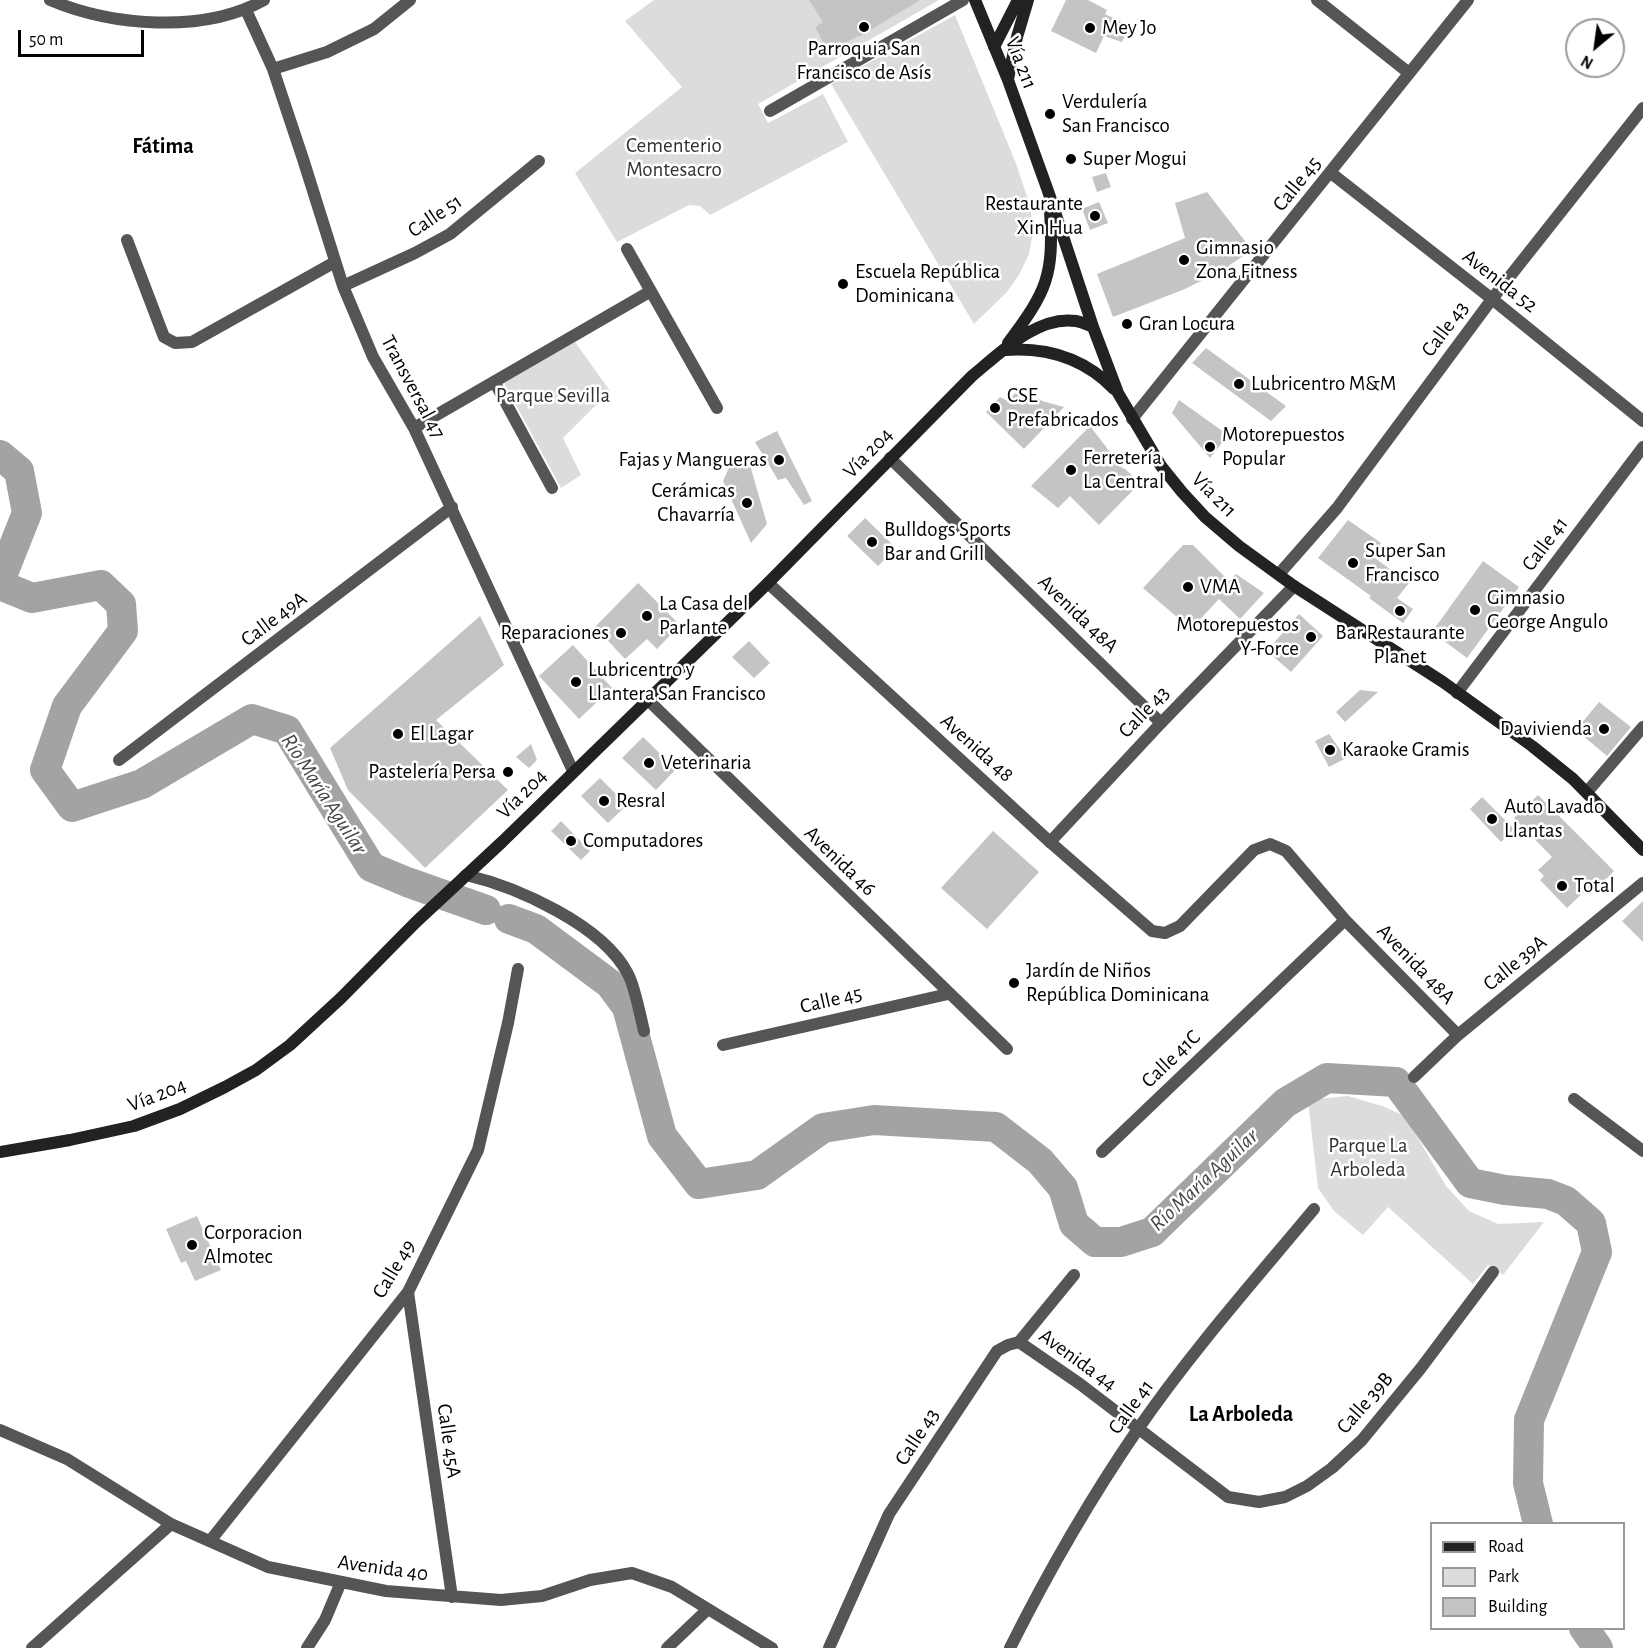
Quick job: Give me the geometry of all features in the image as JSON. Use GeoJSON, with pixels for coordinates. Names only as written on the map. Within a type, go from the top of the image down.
{"type":"FeatureCollection","features":[{"type":"Feature","properties":{"kind":"main road","name":"Vía 211"},"geometry":{"type":"LineString","coordinates":[[975,0],[1008,80],[1118,393],[1161,466],[1205,517],[1239,546],[1294,586],[1457,693],[1532,746],[1587,792],[1643,850]]}},
{"type":"Feature","properties":{"kind":"main road"},"geometry":{"type":"LineString","coordinates":[[994,46],[1018,0]]}},
{"type":"Feature","properties":{"kind":"main road"},"geometry":{"type":"LineString","coordinates":[[1008,80],[1028,0]]}},
{"type":"Feature","properties":{"kind":"main road"},"geometry":{"type":"LineString","coordinates":[[1003,350],[1027,319],[1047,281],[1052,249],[1048,191]]}},
{"type":"Feature","properties":{"kind":"main road","name":"Vía 204"},"geometry":{"type":"LineString","coordinates":[[0,1152],[134,1126],[180,1109],[225,1088],[256,1070],[291,1045],[768,583],[942,404],[1003,350],[1040,326],[1059,321],[1077,321],[1094,327]]}},
{"type":"Feature","properties":{"kind":"main road"},"geometry":{"type":"LineString","coordinates":[[1003,350],[1040,350],[1075,360],[1098,375],[1118,393]]}},
{"type":"Feature","properties":{"kind":"street"},"geometry":{"type":"LineString","coordinates":[[50,0],[126,20],[157,23],[213,18],[246,10],[264,0]]}},
{"type":"Feature","properties":{"kind":"street"},"geometry":{"type":"LineString","coordinates":[[273,69],[327,52],[374,29],[410,0]]}},
{"type":"Feature","properties":{"kind":"street"},"geometry":{"type":"LineString","coordinates":[[770,111],[963,0]]}},
{"type":"Feature","properties":{"kind":"street"},"geometry":{"type":"LineString","coordinates":[[1317,0],[1409,73]]}},
{"type":"Feature","properties":{"kind":"street","name":"Calle 45"},"geometry":{"type":"LineString","coordinates":[[1132,419],[1468,0]]}},
{"type":"Feature","properties":{"kind":"street","name":"Transversal 47"},"geometry":{"type":"LineString","coordinates":[[246,10],[273,69],[343,286],[373,357],[414,428],[573,771]]}},
{"type":"Feature","properties":{"kind":"street","name":"Calle 43"},"geometry":{"type":"LineString","coordinates":[[1279,574],[1337,507],[1492,299],[1643,108]]}},
{"type":"Feature","properties":{"kind":"street","name":"Calle 51"},"geometry":{"type":"LineString","coordinates":[[343,286],[450,234],[539,161]]}},
{"type":"Feature","properties":{"kind":"street","name":"Avenida 52"},"geometry":{"type":"LineString","coordinates":[[1331,173],[1643,421]]}},
{"type":"Feature","properties":{"kind":"street"},"geometry":{"type":"LineString","coordinates":[[127,240],[164,337],[175,343],[192,342],[335,262]]}},
{"type":"Feature","properties":{"kind":"street"},"geometry":{"type":"LineString","coordinates":[[627,249],[717,408]]}},
{"type":"Feature","properties":{"kind":"street"},"geometry":{"type":"LineString","coordinates":[[414,428],[651,291]]}},
{"type":"Feature","properties":{"kind":"street"},"geometry":{"type":"LineString","coordinates":[[495,383],[552,488]]}},
{"type":"Feature","properties":{"kind":"street","name":"Calle 41"},"geometry":{"type":"LineString","coordinates":[[1457,693],[1643,447]]}},
{"type":"Feature","properties":{"kind":"street","name":"Avenida 48A"},"geometry":{"type":"LineString","coordinates":[[890,458],[1161,723]]}},
{"type":"Feature","properties":{"kind":"street","name":"Calle 49A"},"geometry":{"type":"LineString","coordinates":[[119,760],[452,507]]}},
{"type":"Feature","properties":{"kind":"street","name":"Avenida 48"},"geometry":{"type":"LineString","coordinates":[[768,583],[1050,842],[1152,931],[1165,933],[1180,926],[1254,850],[1270,844]]}},
{"type":"Feature","properties":{"kind":"street","name":"Calle 43"},"geometry":{"type":"LineString","coordinates":[[1050,842],[1294,586]]}},
{"type":"Feature","properties":{"kind":"street","name":"Avenida 46"},"geometry":{"type":"LineString","coordinates":[[647,699],[1007,1049]]}},
{"type":"Feature","properties":{"kind":"street"},"geometry":{"type":"LineString","coordinates":[[1587,792],[1643,726]]}},
{"type":"Feature","properties":{"kind":"street","name":"Avenida 48A"},"geometry":{"type":"LineString","coordinates":[[1270,844],[1286,851],[1345,920],[1458,1035]]}},
{"type":"Feature","properties":{"kind":"street"},"geometry":{"type":"LineString","coordinates":[[466,875],[495,882],[566,915],[607,946],[629,974],[644,1031]]}},
{"type":"Feature","properties":{"kind":"street","name":"Calle 39A"},"geometry":{"type":"LineString","coordinates":[[1414,1077],[1458,1035],[1643,883]]}},
{"type":"Feature","properties":{"kind":"street","name":"Calle 41C"},"geometry":{"type":"LineString","coordinates":[[1102,1152],[1345,920]]}},
{"type":"Feature","properties":{"kind":"street","name":"Calle 49"},"geometry":{"type":"LineString","coordinates":[[210,1541],[408,1292],[478,1150],[508,1023],[518,969]]}},
{"type":"Feature","properties":{"kind":"street","name":"Calle 45"},"geometry":{"type":"LineString","coordinates":[[723,1045],[948,994]]}},
{"type":"Feature","properties":{"kind":"street"},"geometry":{"type":"LineString","coordinates":[[1574,1099],[1643,1151]]}},
{"type":"Feature","properties":{"kind":"street","name":"Calle 41"},"geometry":{"type":"LineString","coordinates":[[1010,1648],[1050,1569],[1138,1428],[1221,1320],[1314,1209]]}},
{"type":"Feature","properties":{"kind":"street","name":"Calle 39B"},"geometry":{"type":"LineString","coordinates":[[1228,1497],[1259,1502],[1285,1497],[1307,1486],[1332,1468],[1362,1440],[1421,1368],[1493,1272]]}},
{"type":"Feature","properties":{"kind":"street","name":"Calle 43"},"geometry":{"type":"LineString","coordinates":[[829,1648],[889,1514],[998,1351],[1019,1342],[1074,1275]]}},
{"type":"Feature","properties":{"kind":"street","name":"Calle 45A"},"geometry":{"type":"LineString","coordinates":[[408,1292],[452,1597]]}},
{"type":"Feature","properties":{"kind":"street","name":"Avenida 44"},"geometry":{"type":"LineString","coordinates":[[1019,1342],[1138,1428],[1228,1497]]}},
{"type":"Feature","properties":{"kind":"street","name":"Avenida 40"},"geometry":{"type":"LineString","coordinates":[[0,1430],[67,1459],[171,1524],[268,1567],[386,1591],[501,1600],[542,1596],[590,1580],[632,1573],[672,1587],[772,1648]]}},
{"type":"Feature","properties":{"kind":"street"},"geometry":{"type":"LineString","coordinates":[[32,1648],[171,1524]]}},
{"type":"Feature","properties":{"kind":"street"},"geometry":{"type":"LineString","coordinates":[[307,1648],[326,1620],[341,1582]]}},
{"type":"Feature","properties":{"kind":"street"},"geometry":{"type":"LineString","coordinates":[[667,1648],[707,1610]]}},
{"type":"Feature","properties":{"kind":"green space","name":"Cementerio Montesacro"},"geometry":{"type":"Polygon","coordinates":[[[654,0],[939,0],[758,104],[768,123],[823,94],[848,142],[710,215],[700,206],[689,205],[617,242],[575,173],[682,87],[625,21],[654,0]],[[839,14],[815,27],[828,51],[839,14]]]}},
{"type":"Feature","properties":{"kind":"green space"},"geometry":{"type":"Polygon","coordinates":[[[955,15],[1015,161],[1031,208],[1032,237],[1029,254],[1019,275],[1006,293],[974,324],[831,84],[955,15]]]}},
{"type":"Feature","properties":{"kind":"green space","name":"Parque Sevilla"},"geometry":{"type":"Polygon","coordinates":[[[575,342],[610,391],[563,438],[581,475],[561,488],[504,383],[575,342]]]}},
{"type":"Feature","properties":{"kind":"green space","name":"Parque La Arboleda"},"geometry":{"type":"Polygon","coordinates":[[[1348,1096],[1382,1106],[1405,1116],[1446,1186],[1469,1211],[1498,1224],[1544,1222],[1503,1275],[1488,1265],[1473,1284],[1388,1207],[1363,1235],[1334,1211],[1318,1188],[1308,1100],[1348,1096]]]}},
{"type":"Feature","properties":{"kind":"building","name":"Parroquia San Francisco de Asís"},"geometry":{"type":"Polygon","coordinates":[[[809,0],[920,0],[859,37],[828,52],[815,27],[823,22],[809,0]]]}},
{"type":"Feature","properties":{"kind":"building","name":"Mey Jo"},"geometry":{"type":"Polygon","coordinates":[[[1066,0],[1088,0],[1107,10],[1105,14],[1130,26],[1122,42],[1104,36],[1096,53],[1051,31],[1066,0]]]}},
{"type":"Feature","properties":{"kind":"building"},"geometry":{"type":"Polygon","coordinates":[[[1106,173],[1111,187],[1097,192],[1092,177],[1106,173]]]}},
{"type":"Feature","properties":{"kind":"building","name":"Gimnasio Zona Fitness"},"geometry":{"type":"Polygon","coordinates":[[[1207,192],[1252,250],[1221,271],[1185,289],[1113,317],[1097,274],[1185,238],[1175,203],[1207,192]]]}},
{"type":"Feature","properties":{"kind":"building","name":"Restaurante Xin Hua"},"geometry":{"type":"Polygon","coordinates":[[[1099,202],[1108,223],[1090,230],[1082,209],[1099,202]]]}},
{"type":"Feature","properties":{"kind":"building","name":"Lubricentro M&M"},"geometry":{"type":"Polygon","coordinates":[[[1206,348],[1286,406],[1271,421],[1192,363],[1206,348]]]}},
{"type":"Feature","properties":{"kind":"building"},"geometry":{"type":"Polygon","coordinates":[[[1016,393],[1023,403],[1038,398],[1064,407],[1024,449],[986,412],[1000,397],[1006,400],[1016,393]]]}},
{"type":"Feature","properties":{"kind":"building"},"geometry":{"type":"Polygon","coordinates":[[[1179,400],[1228,435],[1210,458],[1172,413],[1179,400]]]}},
{"type":"Feature","properties":{"kind":"building"},"geometry":{"type":"Polygon","coordinates":[[[1090,426],[1123,469],[1140,483],[1099,525],[1070,496],[1058,508],[1031,486],[1090,426]]]}},
{"type":"Feature","properties":{"kind":"building","name":"Fajas y Mangueras"},"geometry":{"type":"Polygon","coordinates":[[[777,431],[812,501],[804,505],[786,478],[778,480],[755,442],[777,431]]]}},
{"type":"Feature","properties":{"kind":"building","name":"Cerámicas Chavarría"},"geometry":{"type":"Polygon","coordinates":[[[748,458],[767,524],[751,543],[723,481],[733,459],[748,458]]]}},
{"type":"Feature","properties":{"kind":"building","name":"Bulldogs Sports Bar and Grill"},"geometry":{"type":"Polygon","coordinates":[[[865,518],[896,548],[878,566],[847,536],[865,518]]]}},
{"type":"Feature","properties":{"kind":"building"},"geometry":{"type":"Polygon","coordinates":[[[1348,520],[1381,543],[1372,556],[1409,583],[1397,598],[1413,609],[1403,623],[1369,598],[1371,596],[1318,558],[1348,520]]]}},
{"type":"Feature","properties":{"kind":"building","name":"VMA"},"geometry":{"type":"Polygon","coordinates":[[[1183,545],[1193,545],[1229,581],[1236,574],[1264,593],[1240,619],[1219,599],[1191,629],[1143,588],[1183,545]]]}},
{"type":"Feature","properties":{"kind":"building","name":"Gimnasio George Angulo"},"geometry":{"type":"Polygon","coordinates":[[[1483,561],[1519,587],[1467,658],[1432,632],[1483,561]]]}},
{"type":"Feature","properties":{"kind":"building","name":"La Casa del Parlante"},"geometry":{"type":"Polygon","coordinates":[[[638,583],[680,625],[657,649],[647,639],[625,659],[595,627],[638,583]]]}},
{"type":"Feature","properties":{"kind":"building"},"geometry":{"type":"Polygon","coordinates":[[[1299,614],[1323,636],[1291,672],[1267,651],[1299,614]]]}},
{"type":"Feature","properties":{"kind":"building","name":"El Lagar"},"geometry":{"type":"Polygon","coordinates":[[[480,616],[504,665],[436,720],[508,790],[425,868],[348,790],[330,748],[480,616]]]}},
{"type":"Feature","properties":{"kind":"building"},"geometry":{"type":"Polygon","coordinates":[[[749,641],[770,663],[754,678],[732,657],[749,641]]]}},
{"type":"Feature","properties":{"kind":"building","name":"Lubricentro y Llantera San Francisco"},"geometry":{"type":"Polygon","coordinates":[[[573,645],[612,688],[579,719],[539,676],[573,645]]]}},
{"type":"Feature","properties":{"kind":"building"},"geometry":{"type":"Polygon","coordinates":[[[1360,690],[1378,692],[1345,722],[1336,712],[1360,690]]]}},
{"type":"Feature","properties":{"kind":"building","name":"Davivienda"},"geometry":{"type":"Polygon","coordinates":[[[1599,702],[1631,727],[1607,756],[1576,730],[1599,702]]]}},
{"type":"Feature","properties":{"kind":"building","name":"Karaoke Gramis"},"geometry":{"type":"Polygon","coordinates":[[[1329,734],[1346,758],[1329,767],[1315,741],[1329,734]]]}},
{"type":"Feature","properties":{"kind":"building","name":"Veterinaria"},"geometry":{"type":"Polygon","coordinates":[[[643,737],[676,769],[656,790],[622,758],[643,737]]]}},
{"type":"Feature","properties":{"kind":"building"},"geometry":{"type":"Polygon","coordinates":[[[531,744],[537,760],[529,768],[516,757],[531,744]]]}},
{"type":"Feature","properties":{"kind":"building","name":"Resral"},"geometry":{"type":"Polygon","coordinates":[[[600,778],[627,805],[608,823],[581,796],[600,778]]]}},
{"type":"Feature","properties":{"kind":"building"},"geometry":{"type":"Polygon","coordinates":[[[1538,795],[1614,871],[1590,895],[1586,890],[1567,908],[1540,880],[1544,876],[1538,870],[1552,857],[1514,818],[1538,795]]]}},
{"type":"Feature","properties":{"kind":"building","name":"Auto Lavado Llantas"},"geometry":{"type":"Polygon","coordinates":[[[1482,797],[1514,829],[1501,842],[1470,809],[1482,797]]]}},
{"type":"Feature","properties":{"kind":"building","name":"Computadores"},"geometry":{"type":"Polygon","coordinates":[[[561,821],[590,851],[581,860],[551,831],[561,821]]]}},
{"type":"Feature","properties":{"kind":"building"},"geometry":{"type":"Polygon","coordinates":[[[993,831],[1039,872],[987,929],[941,888],[993,831]]]}},
{"type":"Feature","properties":{"kind":"building"},"geometry":{"type":"Polygon","coordinates":[[[1643,901],[1643,942],[1622,921],[1643,901]]]}},
{"type":"Feature","properties":{"kind":"building","name":"Corporacion Almotec"},"geometry":{"type":"Polygon","coordinates":[[[197,1216],[221,1270],[195,1281],[186,1261],[181,1263],[166,1229],[197,1216]]]}},
{"type":"Feature","properties":{"kind":"waterway","name":"Río María Aguilar"},"geometry":{"type":"LineString","coordinates":[[0,455],[19,471],[27,513],[0,581]]}},
{"type":"Feature","properties":{"kind":"waterway","name":"Río María Aguilar"},"geometry":{"type":"LineString","coordinates":[[0,585],[32,598],[101,585],[121,604],[123,631],[67,706],[45,770],[72,807],[142,784],[252,719],[287,730],[371,867],[486,910]]}},
{"type":"Feature","properties":{"kind":"waterway","name":"Río María Aguilar"},"geometry":{"type":"LineString","coordinates":[[509,919],[536,929],[610,984],[627,1007],[662,1136],[699,1184],[757,1175],[823,1128],[874,1120],[996,1127],[1040,1161],[1063,1188],[1074,1224],[1095,1242],[1121,1242],[1152,1232],[1285,1103],[1327,1078],[1396,1082],[1470,1183],[1505,1190],[1548,1194],[1566,1201],[1591,1223],[1597,1252],[1529,1420],[1528,1483],[1538,1522]]}},
{"type":"Feature","properties":{"kind":"waterway","name":"Río María Aguilar"},"geometry":{"type":"LineString","coordinates":[[1585,1630],[1598,1648]]}},
{"type":"Feature","properties":{"kind":"place","name":"Parroquia San Francisco de Asís"},"geometry":{"type":"Point","coordinates":[864,27]}},
{"type":"Feature","properties":{"kind":"place","name":"Mey Jo"},"geometry":{"type":"Point","coordinates":[1090,28]}},
{"type":"Feature","properties":{"kind":"place","name":"Verdulería San Francisco"},"geometry":{"type":"Point","coordinates":[1050,114]}},
{"type":"Feature","properties":{"kind":"place","name":"Super Mogui"},"geometry":{"type":"Point","coordinates":[1071,159]}},
{"type":"Feature","properties":{"kind":"place","name":"Restaurante Xin Hua"},"geometry":{"type":"Point","coordinates":[1095,216]}},
{"type":"Feature","properties":{"kind":"place","name":"Gimnasio Zona Fitness"},"geometry":{"type":"Point","coordinates":[1184,260]}},
{"type":"Feature","properties":{"kind":"place","name":"Escuela República Dominicana"},"geometry":{"type":"Point","coordinates":[843,284]}},
{"type":"Feature","properties":{"kind":"place","name":"Gran Locura"},"geometry":{"type":"Point","coordinates":[1127,324]}},
{"type":"Feature","properties":{"kind":"place","name":"Lubricentro M&M"},"geometry":{"type":"Point","coordinates":[1239,384]}},
{"type":"Feature","properties":{"kind":"place","name":"CSE Prefabricados"},"geometry":{"type":"Point","coordinates":[995,408]}},
{"type":"Feature","properties":{"kind":"place","name":"Motorepuestos Popular"},"geometry":{"type":"Point","coordinates":[1210,447]}},
{"type":"Feature","properties":{"kind":"place","name":"Fajas y Mangueras"},"geometry":{"type":"Point","coordinates":[779,460]}},
{"type":"Feature","properties":{"kind":"place","name":"Ferretería La Central"},"geometry":{"type":"Point","coordinates":[1071,470]}},
{"type":"Feature","properties":{"kind":"place","name":"Cerámicas Chavarría"},"geometry":{"type":"Point","coordinates":[747,503]}},
{"type":"Feature","properties":{"kind":"place","name":"Bulldogs Sports Bar and Grill"},"geometry":{"type":"Point","coordinates":[872,542]}},
{"type":"Feature","properties":{"kind":"place","name":"Super San Francisco"},"geometry":{"type":"Point","coordinates":[1353,563]}},
{"type":"Feature","properties":{"kind":"place","name":"VMA"},"geometry":{"type":"Point","coordinates":[1188,587]}},
{"type":"Feature","properties":{"kind":"place","name":"Gimnasio George Angulo"},"geometry":{"type":"Point","coordinates":[1475,610]}},
{"type":"Feature","properties":{"kind":"place","name":"Bar Restaurante Planet"},"geometry":{"type":"Point","coordinates":[1400,611]}},
{"type":"Feature","properties":{"kind":"place","name":"La Casa del Parlante"},"geometry":{"type":"Point","coordinates":[647,616]}},
{"type":"Feature","properties":{"kind":"place","name":"Reparaciones"},"geometry":{"type":"Point","coordinates":[621,633]}},
{"type":"Feature","properties":{"kind":"place","name":"Motorepuestos Y-Force"},"geometry":{"type":"Point","coordinates":[1311,637]}},
{"type":"Feature","properties":{"kind":"place","name":"Lubricentro y Llantera San Francisco"},"geometry":{"type":"Point","coordinates":[576,682]}},
{"type":"Feature","properties":{"kind":"place","name":"Davivienda"},"geometry":{"type":"Point","coordinates":[1604,729]}},
{"type":"Feature","properties":{"kind":"place","name":"El Lagar"},"geometry":{"type":"Point","coordinates":[398,734]}},
{"type":"Feature","properties":{"kind":"place","name":"Karaoke Gramis"},"geometry":{"type":"Point","coordinates":[1330,750]}},
{"type":"Feature","properties":{"kind":"place","name":"Veterinaria"},"geometry":{"type":"Point","coordinates":[649,763]}},
{"type":"Feature","properties":{"kind":"place","name":"Pastelería Persa"},"geometry":{"type":"Point","coordinates":[508,772]}},
{"type":"Feature","properties":{"kind":"place","name":"Resral"},"geometry":{"type":"Point","coordinates":[604,801]}},
{"type":"Feature","properties":{"kind":"place","name":"Auto Lavado Llantas"},"geometry":{"type":"Point","coordinates":[1492,819]}},
{"type":"Feature","properties":{"kind":"place","name":"Computadores"},"geometry":{"type":"Point","coordinates":[571,841]}},
{"type":"Feature","properties":{"kind":"place","name":"Total"},"geometry":{"type":"Point","coordinates":[1562,886]}},
{"type":"Feature","properties":{"kind":"place","name":"Jardín de Niños República Dominicana"},"geometry":{"type":"Point","coordinates":[1014,983]}},
{"type":"Feature","properties":{"kind":"place","name":"Corporacion Almotec"},"geometry":{"type":"Point","coordinates":[192,1245]}},
{"type":"Feature","properties":{"kind":"district","name":"Fátima"},"geometry":{"type":"Point","coordinates":[163,146]}},
{"type":"Feature","properties":{"kind":"district","name":"La Arboleda"},"geometry":{"type":"Point","coordinates":[1241,1414]}}]}
